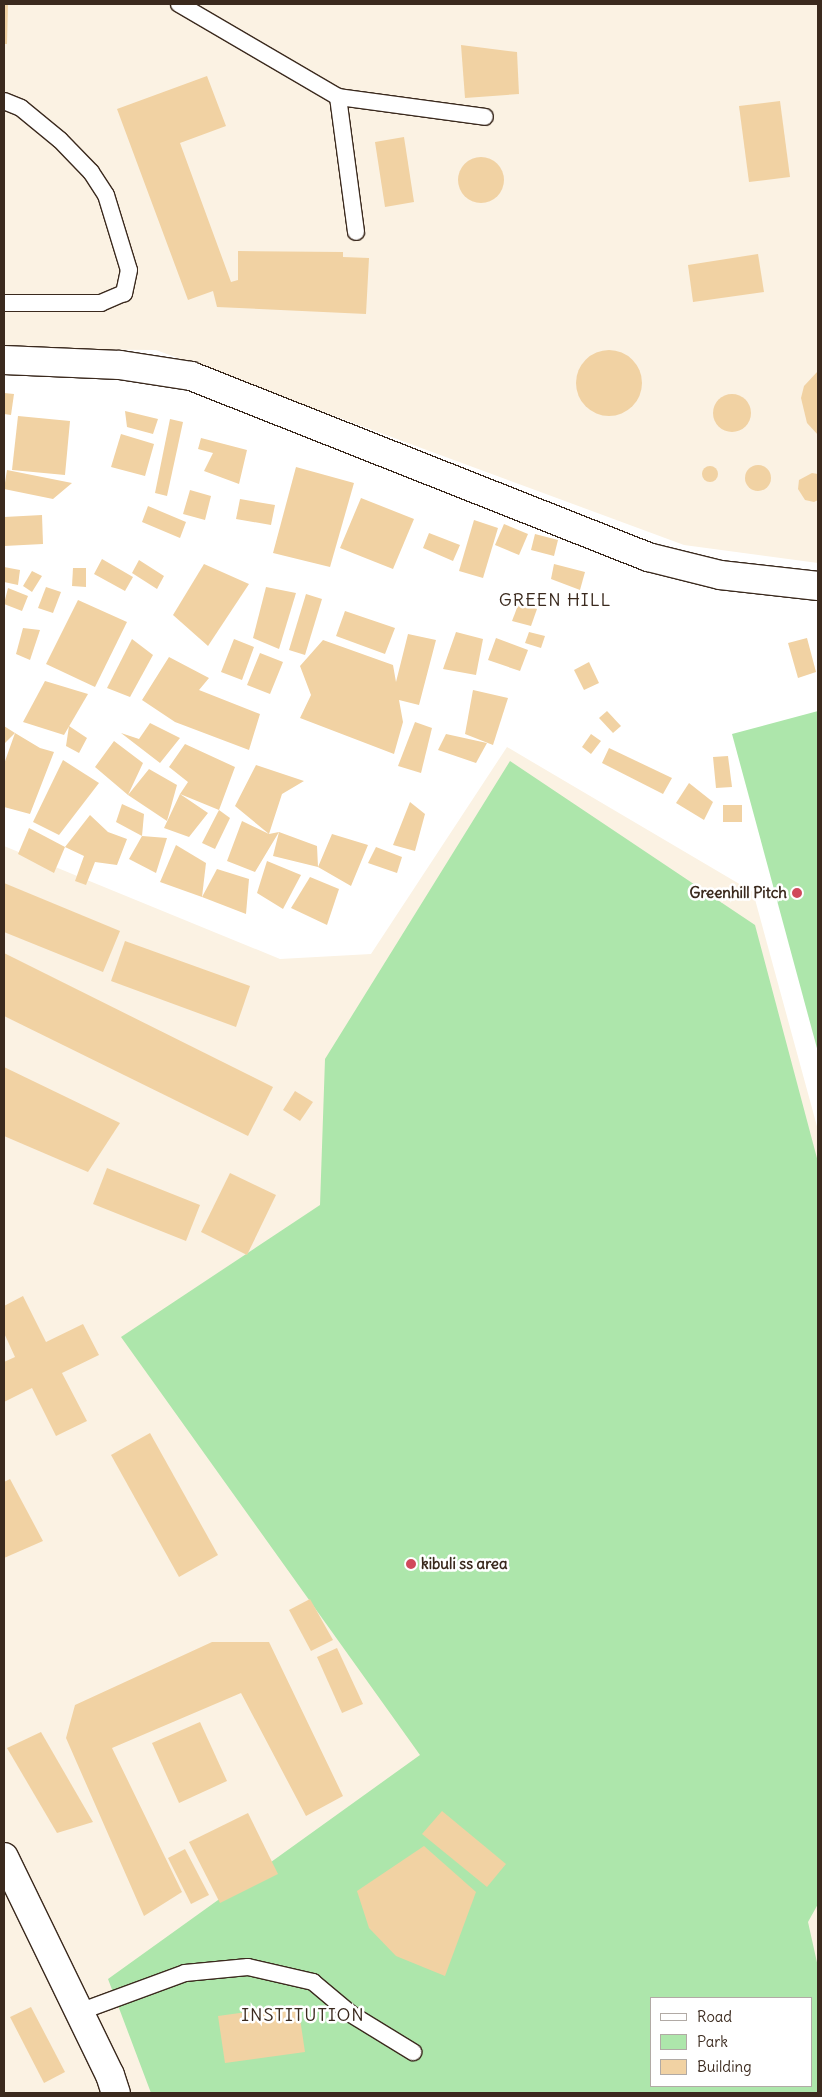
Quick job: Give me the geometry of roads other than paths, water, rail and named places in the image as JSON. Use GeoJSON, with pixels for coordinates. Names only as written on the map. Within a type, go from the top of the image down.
{"type":"FeatureCollection","features":[{"type":"Feature","properties":{"kind":"street"},"geometry":{"type":"LineString","coordinates":[[4,360],[120,365],[192,376],[648,557],[720,575],[818,586]]}},
{"type":"Feature","properties":{"kind":"street"},"geometry":{"type":"LineString","coordinates":[[4,1857],[116,2093]]}},
{"type":"Feature","properties":{"kind":"lane"},"geometry":{"type":"LineString","coordinates":[[179,4],[338,97],[485,117]]}},
{"type":"Feature","properties":{"kind":"lane"},"geometry":{"type":"LineString","coordinates":[[338,97],[356,232]]}},
{"type":"Feature","properties":{"kind":"lane"},"geometry":{"type":"LineString","coordinates":[[4,101],[21,108],[60,140],[91,172],[106,195],[129,270],[124,293],[101,304],[4,303]]}},
{"type":"Feature","properties":{"kind":"lane"},"geometry":{"type":"LineString","coordinates":[[79,2012],[185,1973],[248,1966],[313,1982],[351,2014],[413,2052]]}},
{"type":"Feature","properties":{"kind":"place","name":"Greenhill Pitch"},"geometry":{"type":"Point","coordinates":[797,893]}},
{"type":"Feature","properties":{"kind":"place","name":"kibuli ss area"},"geometry":{"type":"Point","coordinates":[411,1564]}},
{"type":"Feature","properties":{"kind":"district","name":"GREEN HILL"},"geometry":{"type":"Point","coordinates":[555,600]}},
{"type":"Feature","properties":{"kind":"district","name":"INSTITUTION"},"geometry":{"type":"Point","coordinates":[303,2015]}}]}
